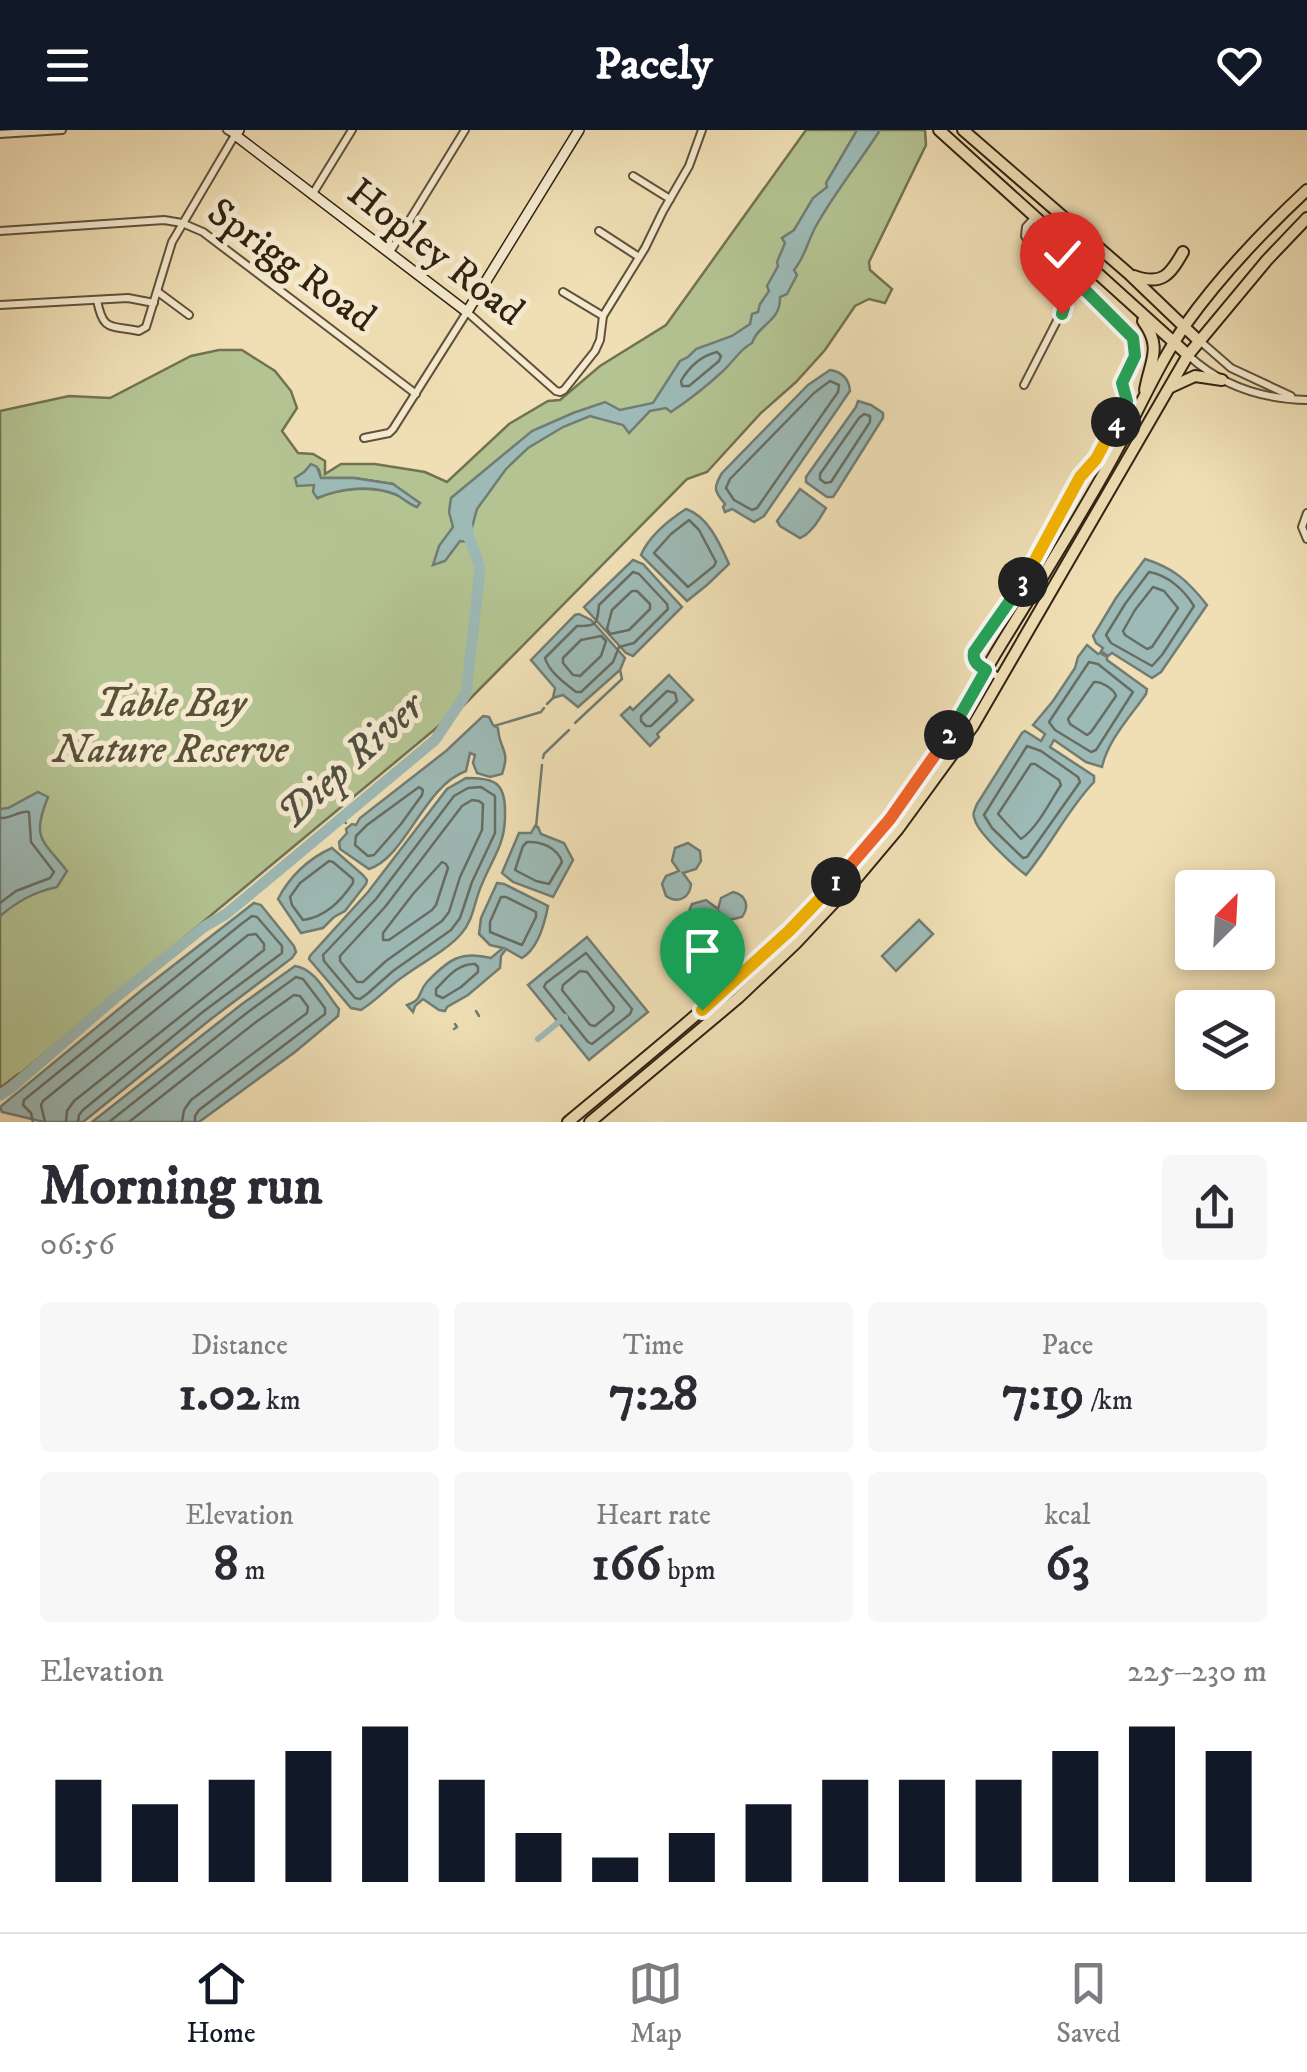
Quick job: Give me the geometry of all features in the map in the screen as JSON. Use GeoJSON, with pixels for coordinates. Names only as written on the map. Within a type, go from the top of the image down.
{"type":"FeatureCollection","features":[{"type":"Feature","properties":{"kind":"main road"},"geometry":{"type":"LineString","coordinates":[[938,130],[1188,355]]}},
{"type":"Feature","properties":{"kind":"main road"},"geometry":{"type":"LineString","coordinates":[[962,130],[1199,340]]}},
{"type":"Feature","properties":{"kind":"main road"},"geometry":{"type":"LineString","coordinates":[[568,1122],[721,994],[818,902],[890,819],[926,770],[1051,567],[1185,326],[1218,281],[1307,190]]}},
{"type":"Feature","properties":{"kind":"main road"},"geometry":{"type":"LineString","coordinates":[[590,1122],[738,998],[796,943],[856,879],[937,778],[1001,679],[1188,355],[1300,225],[1279,216]]}},
{"type":"Feature","properties":{"kind":"main road"},"geometry":{"type":"LineString","coordinates":[[1128,274],[1148,280],[1162,278],[1172,271],[1183,252]]}},
{"type":"Feature","properties":{"kind":"main road"},"geometry":{"type":"LineString","coordinates":[[1127,301],[1155,343],[1145,398]]}},
{"type":"Feature","properties":{"kind":"main road"},"geometry":{"type":"LineString","coordinates":[[1167,390],[1195,376],[1222,380]]}},
{"type":"Feature","properties":{"kind":"street"},"geometry":{"type":"LineString","coordinates":[[0,134],[62,130]]}},
{"type":"Feature","properties":{"kind":"street"},"geometry":{"type":"LineString","coordinates":[[312,195],[352,130]]}},
{"type":"Feature","properties":{"kind":"street"},"geometry":{"type":"LineString","coordinates":[[390,253],[465,130]]}},
{"type":"Feature","properties":{"kind":"street"},"geometry":{"type":"LineString","coordinates":[[364,438],[388,433],[396,426],[579,130]]}},
{"type":"Feature","properties":{"kind":"street"},"geometry":{"type":"LineString","coordinates":[[563,292],[603,316],[690,166],[699,131]]}},
{"type":"Feature","properties":{"kind":"street"},"geometry":{"type":"LineString","coordinates":[[97,300],[102,322],[140,331],[147,326],[168,252],[234,132]]}},
{"type":"Feature","properties":{"kind":"street","name":"Hopley Road"},"geometry":{"type":"LineString","coordinates":[[234,132],[467,312],[556,390],[562,392],[595,352],[603,316]]}},
{"type":"Feature","properties":{"kind":"street"},"geometry":{"type":"LineString","coordinates":[[633,176],[670,199]]}},
{"type":"Feature","properties":{"kind":"street"},"geometry":{"type":"LineString","coordinates":[[1024,385],[1064,307],[1054,265],[1024,236],[1026,226],[1035,217]]}},
{"type":"Feature","properties":{"kind":"street","name":"Sprigg Road"},"geometry":{"type":"LineString","coordinates":[[0,230],[182,223],[203,232],[416,394]]}},
{"type":"Feature","properties":{"kind":"street"},"geometry":{"type":"LineString","coordinates":[[599,232],[640,257]]}},
{"type":"Feature","properties":{"kind":"street"},"geometry":{"type":"LineString","coordinates":[[1001,679],[976,664],[974,652],[1017,592],[1080,477],[1098,456],[1127,402],[1122,380],[1135,356],[1133,338],[1083,288],[1062,292]]}},
{"type":"Feature","properties":{"kind":"street"},"geometry":{"type":"LineString","coordinates":[[157,292],[189,315]]}},
{"type":"Feature","properties":{"kind":"street"},"geometry":{"type":"LineString","coordinates":[[0,305],[128,298],[153,305]]}},
{"type":"Feature","properties":{"kind":"street"},"geometry":{"type":"LineString","coordinates":[[1199,340],[1242,374],[1286,395],[1307,398]]}},
{"type":"Feature","properties":{"kind":"street"},"geometry":{"type":"LineString","coordinates":[[1188,355],[1238,388],[1275,398],[1307,398]]}},
{"type":"Feature","properties":{"kind":"street"},"geometry":{"type":"LineString","coordinates":[[1307,514],[1302,527],[1307,539]]}},
{"type":"Feature","properties":{"kind":"green space","name":"Table Bay Nature Reserve"},"geometry":{"type":"Polygon","coordinates":[[[806,130],[925,130],[926,145],[869,262],[870,270],[892,289],[885,303],[869,299],[855,306],[825,350],[796,382],[761,413],[707,472],[687,479],[464,705],[0,1088],[0,411],[69,396],[110,398],[191,356],[242,350],[275,371],[291,391],[297,408],[282,431],[298,453],[313,454],[325,461],[325,474],[341,464],[375,464],[425,472],[447,482],[509,424],[548,401],[560,400],[600,366],[666,325],[806,130]],[[319,470],[296,478],[314,484],[318,498],[346,490],[378,490],[397,495],[417,507],[393,484],[321,478],[319,470]]]}},
{"type":"Feature","properties":{"kind":"water"},"geometry":{"type":"Polygon","coordinates":[[[857,130],[880,130],[823,213],[794,270],[797,275],[787,294],[780,297],[777,312],[752,343],[684,403],[671,412],[666,408],[650,411],[629,433],[623,425],[590,416],[528,448],[506,469],[477,509],[468,542],[460,541],[445,561],[433,565],[439,546],[453,527],[451,498],[532,431],[605,402],[620,410],[653,403],[680,361],[696,349],[732,336],[750,324],[752,314],[758,312],[769,291],[767,286],[785,243],[782,238],[794,230],[813,198],[827,187],[857,130]]]}},
{"type":"Feature","properties":{"kind":"water"},"geometry":{"type":"Polygon","coordinates":[[[830,370],[844,376],[850,391],[764,516],[754,522],[732,509],[725,512],[716,489],[722,473],[808,385],[830,370]]]}},
{"type":"Feature","properties":{"kind":"water"},"geometry":{"type":"Polygon","coordinates":[[[858,401],[883,413],[883,418],[833,497],[827,497],[806,482],[806,477],[858,401]]]}},
{"type":"Feature","properties":{"kind":"water"},"geometry":{"type":"Polygon","coordinates":[[[311,464],[317,467],[321,478],[393,484],[420,503],[417,507],[397,495],[367,488],[317,498],[314,485],[297,486],[295,478],[311,464]]]}},
{"type":"Feature","properties":{"kind":"water"},"geometry":{"type":"Polygon","coordinates":[[[800,489],[826,508],[800,538],[777,521],[800,489]]]}},
{"type":"Feature","properties":{"kind":"water"},"geometry":{"type":"Polygon","coordinates":[[[686,509],[707,524],[729,564],[687,601],[641,555],[660,529],[686,509]]]}},
{"type":"Feature","properties":{"kind":"water"},"geometry":{"type":"Polygon","coordinates":[[[1145,559],[1180,576],[1207,605],[1161,672],[1152,678],[1112,653],[1108,656],[1093,636],[1145,559]]]}},
{"type":"Feature","properties":{"kind":"water"},"geometry":{"type":"Polygon","coordinates":[[[633,560],[643,564],[682,607],[633,656],[584,607],[633,560]]]}},
{"type":"Feature","properties":{"kind":"water"},"geometry":{"type":"Polygon","coordinates":[[[579,614],[591,620],[625,658],[620,670],[578,707],[563,695],[553,698],[555,688],[531,660],[579,614]]]}},
{"type":"Feature","properties":{"kind":"water"},"geometry":{"type":"Polygon","coordinates":[[[1087,645],[1147,689],[1146,694],[1114,738],[1102,767],[1086,762],[1054,740],[1050,747],[1094,776],[1094,782],[1026,875],[983,833],[974,812],[1022,733],[1025,731],[1041,741],[1045,734],[1033,725],[1053,701],[1087,645]]]}},
{"type":"Feature","properties":{"kind":"water"},"geometry":{"type":"Polygon","coordinates":[[[669,675],[693,700],[657,734],[659,737],[650,746],[621,715],[630,707],[633,710],[669,675]]]}},
{"type":"Feature","properties":{"kind":"water"},"geometry":{"type":"Polygon","coordinates":[[[483,716],[498,728],[505,754],[502,774],[490,777],[477,773],[475,755],[470,753],[466,771],[438,791],[382,862],[369,869],[340,849],[346,829],[446,751],[483,716]]]}},
{"type":"Feature","properties":{"kind":"water"},"geometry":{"type":"Polygon","coordinates":[[[466,778],[496,784],[503,794],[505,811],[501,841],[469,923],[448,946],[367,1006],[361,1010],[351,1008],[310,956],[368,892],[447,789],[466,778]]]}},
{"type":"Feature","properties":{"kind":"water"},"geometry":{"type":"Polygon","coordinates":[[[38,792],[48,797],[40,822],[42,838],[67,871],[57,887],[27,898],[0,916],[0,809],[38,792]]]}},
{"type":"Feature","properties":{"kind":"water"},"geometry":{"type":"Polygon","coordinates":[[[535,826],[541,834],[564,843],[573,860],[553,897],[513,882],[502,873],[519,833],[531,833],[535,826]]]}},
{"type":"Feature","properties":{"kind":"water"},"geometry":{"type":"Polygon","coordinates":[[[688,843],[700,851],[701,861],[696,869],[683,873],[691,884],[686,896],[670,898],[662,884],[666,876],[679,871],[672,861],[675,848],[688,843]]]}},
{"type":"Feature","properties":{"kind":"water"},"geometry":{"type":"Polygon","coordinates":[[[332,848],[363,875],[366,884],[345,911],[323,928],[301,933],[278,899],[300,869],[332,848]]]}},
{"type":"Feature","properties":{"kind":"water"},"geometry":{"type":"Polygon","coordinates":[[[497,883],[548,906],[533,948],[522,958],[506,949],[500,968],[445,1011],[423,999],[413,1012],[407,1005],[449,963],[471,955],[491,958],[503,948],[490,945],[479,934],[481,918],[497,883]]]}},
{"type":"Feature","properties":{"kind":"water"},"geometry":{"type":"Polygon","coordinates":[[[733,892],[745,902],[742,917],[730,920],[719,912],[711,928],[705,931],[693,927],[689,913],[692,904],[706,900],[718,909],[721,898],[733,892]]]}},
{"type":"Feature","properties":{"kind":"water"},"geometry":{"type":"Polygon","coordinates":[[[254,903],[261,905],[294,946],[292,958],[83,1122],[44,1122],[2,1112],[0,1107],[254,903]]]}},
{"type":"Feature","properties":{"kind":"water"},"geometry":{"type":"Polygon","coordinates":[[[919,920],[933,934],[896,971],[882,956],[919,920]]]}},
{"type":"Feature","properties":{"kind":"water"},"geometry":{"type":"Polygon","coordinates":[[[587,937],[648,1012],[589,1060],[528,985],[587,937]]]}},
{"type":"Feature","properties":{"kind":"water"},"geometry":{"type":"Polygon","coordinates":[[[295,966],[315,977],[339,1009],[338,1016],[295,1052],[199,1122],[92,1122],[242,1004],[295,966]]]}},
{"type":"Feature","properties":{"kind":"waterway","name":"Diep River"},"geometry":{"type":"LineString","coordinates":[[0,1095],[435,740],[466,694],[480,570],[467,526]]}},
{"type":"Feature","properties":{"kind":"waterway"},"geometry":{"type":"LineString","coordinates":[[575,723],[622,679],[620,670]]}},
{"type":"Feature","properties":{"kind":"waterway"},"geometry":{"type":"LineString","coordinates":[[547,704],[553,698]]}},
{"type":"Feature","properties":{"kind":"waterway"},"geometry":{"type":"LineString","coordinates":[[494,726],[544,708]]}},
{"type":"Feature","properties":{"kind":"waterway"},"geometry":{"type":"LineString","coordinates":[[543,758],[569,730]]}},
{"type":"Feature","properties":{"kind":"waterway"},"geometry":{"type":"LineString","coordinates":[[536,827],[542,765]]}},
{"type":"Feature","properties":{"kind":"waterway","name":"Diep River"},"geometry":{"type":"LineString","coordinates":[[341,819],[346,823]]}},
{"type":"Feature","properties":{"kind":"waterway"},"geometry":{"type":"LineString","coordinates":[[476,1011],[479,1016]]}},
{"type":"Feature","properties":{"kind":"waterway"},"geometry":{"type":"LineString","coordinates":[[538,1039],[565,1017]]}},
{"type":"Feature","properties":{"kind":"waterway"},"geometry":{"type":"LineString","coordinates":[[454,1029],[455,1024]]}},
{"type":"Feature","properties":{"kind":"route"},"geometry":{"type":"LineString","coordinates":[[702,1010],[818,902],[890,819],[926,770],[986,670],[976,664],[974,652],[1017,592],[1125,405],[1127,396],[1122,380],[1135,356],[1133,338],[1083,288],[1062,292],[1062,314]]}}]}
